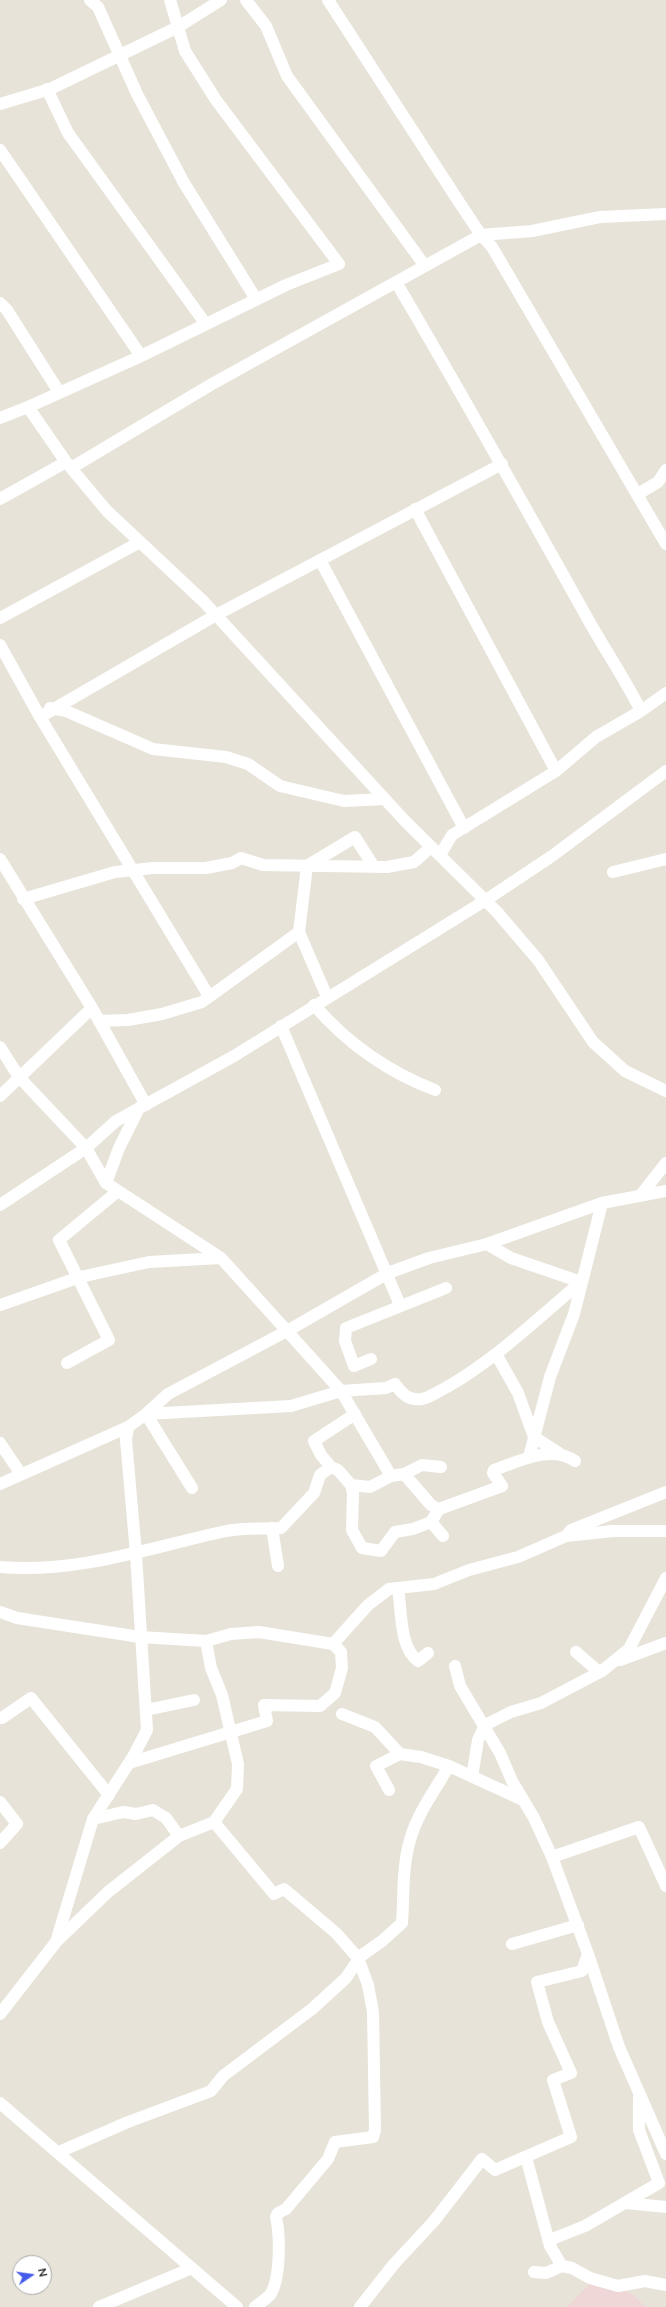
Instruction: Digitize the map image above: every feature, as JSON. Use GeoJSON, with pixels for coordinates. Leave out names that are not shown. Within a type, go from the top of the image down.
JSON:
{"type":"FeatureCollection","features":[{"type":"Feature","properties":{"kind":"street"},"geometry":{"type":"LineString","coordinates":[[90,0],[98,7],[121,54],[137,94],[184,183],[256,299]]}},
{"type":"Feature","properties":{"kind":"street"},"geometry":{"type":"LineString","coordinates":[[0,418],[142,356],[286,285],[340,264],[216,100],[186,52],[170,0]]}},
{"type":"Feature","properties":{"kind":"street"},"geometry":{"type":"LineString","coordinates":[[0,104],[47,90],[178,27],[221,0]]}},
{"type":"Feature","properties":{"kind":"street"},"geometry":{"type":"LineString","coordinates":[[246,0],[266,26],[287,76],[425,266]]}},
{"type":"Feature","properties":{"kind":"street"},"geometry":{"type":"LineString","coordinates":[[328,0],[481,235],[492,247],[666,544]]}},
{"type":"Feature","properties":{"kind":"street"},"geometry":{"type":"LineString","coordinates":[[47,90],[68,133],[205,324]]}},
{"type":"Feature","properties":{"kind":"street"},"geometry":{"type":"LineString","coordinates":[[0,150],[142,356]]}},
{"type":"Feature","properties":{"kind":"street"},"geometry":{"type":"LineString","coordinates":[[0,499],[69,465],[481,235],[532,231],[600,217],[666,214]]}},
{"type":"Feature","properties":{"kind":"street"},"geometry":{"type":"LineString","coordinates":[[396,282],[502,464],[586,616],[625,678],[641,711]]}},
{"type":"Feature","properties":{"kind":"street"},"geometry":{"type":"LineString","coordinates":[[0,303],[7,310],[59,392]]}},
{"type":"Feature","properties":{"kind":"street"},"geometry":{"type":"LineString","coordinates":[[28,407],[69,465],[107,511],[216,615],[385,799],[486,900],[538,960],[593,1042],[625,1071],[666,1090]]}},
{"type":"Feature","properties":{"kind":"street"},"geometry":{"type":"LineString","coordinates":[[40,717],[216,615],[502,464]]}},
{"type":"Feature","properties":{"kind":"street"},"geometry":{"type":"LineString","coordinates":[[638,494],[658,482],[666,470]]}},
{"type":"Feature","properties":{"kind":"street"},"geometry":{"type":"LineString","coordinates":[[415,509],[556,771]]}},
{"type":"Feature","properties":{"kind":"street"},"geometry":{"type":"LineString","coordinates":[[0,618],[140,542]]}},
{"type":"Feature","properties":{"kind":"street"},"geometry":{"type":"LineString","coordinates":[[320,560],[464,828]]}},
{"type":"Feature","properties":{"kind":"street"},"geometry":{"type":"LineString","coordinates":[[0,645],[40,717],[209,996]]}},
{"type":"Feature","properties":{"kind":"street"},"geometry":{"type":"LineString","coordinates":[[23,899],[115,872],[153,868],[206,868],[232,863],[241,858],[263,865],[374,868],[414,862],[436,851],[452,835],[556,771],[596,737],[641,711],[666,693]]}},
{"type":"Feature","properties":{"kind":"street"},"geometry":{"type":"LineString","coordinates":[[33,705],[54,709],[88,720],[153,749],[226,757],[248,764],[280,786],[344,801],[385,799]]}},
{"type":"Feature","properties":{"kind":"street"},"geometry":{"type":"LineString","coordinates":[[0,1205],[86,1148],[116,1121],[234,1056],[314,1005],[486,900],[552,856],[666,771]]}},
{"type":"Feature","properties":{"kind":"street"},"geometry":{"type":"LineString","coordinates":[[307,866],[355,837],[374,868]]}},
{"type":"Feature","properties":{"kind":"street"},"geometry":{"type":"LineString","coordinates":[[614,872],[666,859]]}},
{"type":"Feature","properties":{"kind":"street"},"geometry":{"type":"LineString","coordinates":[[0,860],[92,1008],[142,1106]]}},
{"type":"Feature","properties":{"kind":"street"},"geometry":{"type":"LineString","coordinates":[[307,866],[299,932],[327,997]]}},
{"type":"Feature","properties":{"kind":"street"},"geometry":{"type":"LineString","coordinates":[[99,1021],[128,1020],[162,1014],[202,1002],[299,932]]}},
{"type":"Feature","properties":{"kind":"street"},"geometry":{"type":"LineString","coordinates":[[314,1005],[333,1027],[361,1051],[419,1084],[434,1090]]}},
{"type":"Feature","properties":{"kind":"street"},"geometry":{"type":"LineString","coordinates":[[0,1096],[92,1008]]}},
{"type":"Feature","properties":{"kind":"street"},"geometry":{"type":"LineString","coordinates":[[281,1026],[385,1274],[400,1305]]}},
{"type":"Feature","properties":{"kind":"street"},"geometry":{"type":"LineString","coordinates":[[0,1047],[19,1077],[86,1148],[106,1183],[221,1258],[341,1391],[391,1476]]}},
{"type":"Feature","properties":{"kind":"street"},"geometry":{"type":"LineString","coordinates":[[106,1183],[119,1148],[142,1106]]}},
{"type":"Feature","properties":{"kind":"street"},"geometry":{"type":"LineString","coordinates":[[640,1196],[666,1163]]}},
{"type":"Feature","properties":{"kind":"street"},"geometry":{"type":"LineString","coordinates":[[67,1363],[109,1340],[59,1240],[118,1191]]}},
{"type":"Feature","properties":{"kind":"street"},"geometry":{"type":"LineString","coordinates":[[0,1484],[128,1427],[146,1414],[168,1394],[287,1331],[385,1274],[429,1258],[486,1244],[602,1203],[666,1191]]}},
{"type":"Feature","properties":{"kind":"street"},"geometry":{"type":"LineString","coordinates":[[529,1457],[550,1377],[574,1314],[602,1203]]}},
{"type":"Feature","properties":{"kind":"street"},"geometry":{"type":"LineString","coordinates":[[486,1244],[511,1258],[581,1282]]}},
{"type":"Feature","properties":{"kind":"street"},"geometry":{"type":"LineString","coordinates":[[0,1305],[78,1278],[149,1262],[221,1258]]}},
{"type":"Feature","properties":{"kind":"street"},"geometry":{"type":"LineString","coordinates":[[146,1414],[291,1406],[341,1391],[386,1388],[395,1384],[401,1393],[409,1398],[422,1399],[461,1379],[496,1354],[581,1282]]}},
{"type":"Feature","properties":{"kind":"street"},"geometry":{"type":"LineString","coordinates":[[371,1359],[354,1366],[345,1342],[346,1328],[400,1305],[446,1288]]}},
{"type":"Feature","properties":{"kind":"street"},"geometry":{"type":"LineString","coordinates":[[496,1354],[518,1393],[534,1437],[575,1461]]}},
{"type":"Feature","properties":{"kind":"street"},"geometry":{"type":"LineString","coordinates":[[146,1414],[192,1488]]}},
{"type":"Feature","properties":{"kind":"street"},"geometry":{"type":"LineString","coordinates":[[355,1414],[314,1441],[321,1455],[331,1467],[338,1470],[351,1485],[353,1493],[352,1530],[362,1548],[381,1552],[395,1532],[413,1529],[431,1522],[439,1509],[502,1486],[493,1473],[494,1470],[529,1457],[559,1453]]}},
{"type":"Feature","properties":{"kind":"street"},"geometry":{"type":"LineString","coordinates":[[56,1942],[93,1819],[109,1796],[147,1730],[140,1638],[136,1554],[126,1440],[128,1427]]}},
{"type":"Feature","properties":{"kind":"street"},"geometry":{"type":"LineString","coordinates":[[0,1443],[21,1474]]}},
{"type":"Feature","properties":{"kind":"street"},"geometry":{"type":"LineString","coordinates":[[351,1485],[370,1487],[391,1476],[404,1474],[422,1465],[441,1467]]}},
{"type":"Feature","properties":{"kind":"street"},"geometry":{"type":"LineString","coordinates":[[0,1567],[62,1566],[136,1554],[226,1531],[281,1528],[314,1493],[320,1475],[331,1467]]}},
{"type":"Feature","properties":{"kind":"street"},"geometry":{"type":"LineString","coordinates":[[404,1474],[431,1505],[439,1509]]}},
{"type":"Feature","properties":{"kind":"street"},"geometry":{"type":"LineString","coordinates":[[566,1536],[571,1530],[666,1492]]}},
{"type":"Feature","properties":{"kind":"street"},"geometry":{"type":"LineString","coordinates":[[431,1522],[443,1536]]}},
{"type":"Feature","properties":{"kind":"street"},"geometry":{"type":"LineString","coordinates":[[272,1528],[278,1566]]}},
{"type":"Feature","properties":{"kind":"street"},"geometry":{"type":"LineString","coordinates":[[333,1644],[374,1600],[389,1589],[434,1584],[469,1570],[518,1557],[566,1536],[620,1531],[666,1531]]}},
{"type":"Feature","properties":{"kind":"street"},"geometry":{"type":"LineString","coordinates":[[604,1669],[629,1649],[666,1578]]}},
{"type":"Feature","properties":{"kind":"street"},"geometry":{"type":"LineString","coordinates":[[398,1589],[405,1639],[412,1656],[418,1662],[428,1653]]}},
{"type":"Feature","properties":{"kind":"street"},"geometry":{"type":"LineString","coordinates":[[0,1612],[17,1618],[140,1638],[206,1641],[231,1634],[259,1632],[333,1644],[341,1652],[342,1668],[335,1693],[320,1706],[264,1705],[267,1721],[231,1734],[129,1763]]}},
{"type":"Feature","properties":{"kind":"street"},"geometry":{"type":"LineString","coordinates":[[0,2014],[56,1942],[108,1892],[179,1836],[214,1822],[237,1789],[238,1764],[222,1695],[211,1668],[206,1641]]}},
{"type":"Feature","properties":{"kind":"street"},"geometry":{"type":"LineString","coordinates":[[472,1777],[478,1740],[485,1725],[511,1712],[541,1703],[604,1669],[666,1643]]}},
{"type":"Feature","properties":{"kind":"street"},"geometry":{"type":"LineString","coordinates":[[576,1652],[604,1669]]}},
{"type":"Feature","properties":{"kind":"street"},"geometry":{"type":"LineString","coordinates":[[454,1666],[460,1686],[485,1725],[552,1857],[578,1925],[619,2047],[666,2154]]}},
{"type":"Feature","properties":{"kind":"street"},"geometry":{"type":"LineString","coordinates":[[2,1718],[31,1698],[109,1796]]}},
{"type":"Feature","properties":{"kind":"street"},"geometry":{"type":"LineString","coordinates":[[146,1710],[194,1700]]}},
{"type":"Feature","properties":{"kind":"street"},"geometry":{"type":"LineString","coordinates":[[342,1714],[375,1727],[400,1754]]}},
{"type":"Feature","properties":{"kind":"street"},"geometry":{"type":"LineString","coordinates":[[389,1790],[376,1766],[400,1754],[421,1757],[449,1766],[523,1800]]}},
{"type":"Feature","properties":{"kind":"street"},"geometry":{"type":"LineString","coordinates":[[59,2152],[128,2122],[211,2091],[223,2076],[312,2009],[346,1978],[358,1959],[386,1938],[402,1923],[403,1876],[410,1841],[420,1816],[449,1766]]}},
{"type":"Feature","properties":{"kind":"street"},"geometry":{"type":"LineString","coordinates":[[0,1802],[17,1824],[0,1842]]}},
{"type":"Feature","properties":{"kind":"street"},"geometry":{"type":"LineString","coordinates":[[93,1819],[123,1812],[136,1814],[153,1810],[166,1818],[179,1836]]}},
{"type":"Feature","properties":{"kind":"street"},"geometry":{"type":"LineString","coordinates":[[214,1822],[274,1894],[284,1889],[336,1933],[358,1959],[368,1985],[373,2012],[375,2130],[373,2137],[335,2142],[328,2158],[309,2182],[286,2209],[278,2213],[276,2217],[279,2245],[277,2272],[270,2294],[255,2307]]}},
{"type":"Feature","properties":{"kind":"street"},"geometry":{"type":"LineString","coordinates":[[552,1857],[640,1826],[665,1879]]}},
{"type":"Feature","properties":{"kind":"street"},"geometry":{"type":"LineString","coordinates":[[512,1944],[578,1925]]}},
{"type":"Feature","properties":{"kind":"street"},"geometry":{"type":"LineString","coordinates":[[360,2307],[394,2264],[434,2221],[482,2159],[495,2170],[571,2137],[553,2080],[571,2073],[548,2022],[537,1982],[582,1971],[588,1954]]}},
{"type":"Feature","properties":{"kind":"street"},"geometry":{"type":"LineString","coordinates":[[550,2246],[552,2239],[585,2226],[659,2183],[639,2130],[639,2095]]}},
{"type":"Feature","properties":{"kind":"street"},"geometry":{"type":"LineString","coordinates":[[0,2103],[59,2152],[236,2307]]}},
{"type":"Feature","properties":{"kind":"street"},"geometry":{"type":"LineString","coordinates":[[526,2157],[550,2246],[562,2266]]}},
{"type":"Feature","properties":{"kind":"street"},"geometry":{"type":"LineString","coordinates":[[626,2203],[666,2207]]}},
{"type":"Feature","properties":{"kind":"street"},"geometry":{"type":"LineString","coordinates":[[534,2272],[546,2273],[562,2266],[572,2268],[590,2278],[618,2286],[645,2281],[666,2285]]}},
{"type":"Feature","properties":{"kind":"street"},"geometry":{"type":"LineString","coordinates":[[99,2307],[192,2268]]}},
{"type":"Feature","properties":{"kind":"shaded area"},"geometry":{"type":"Polygon","coordinates":[[[590,2283],[631,2293],[646,2307],[567,2307],[590,2283]]]}}]}
